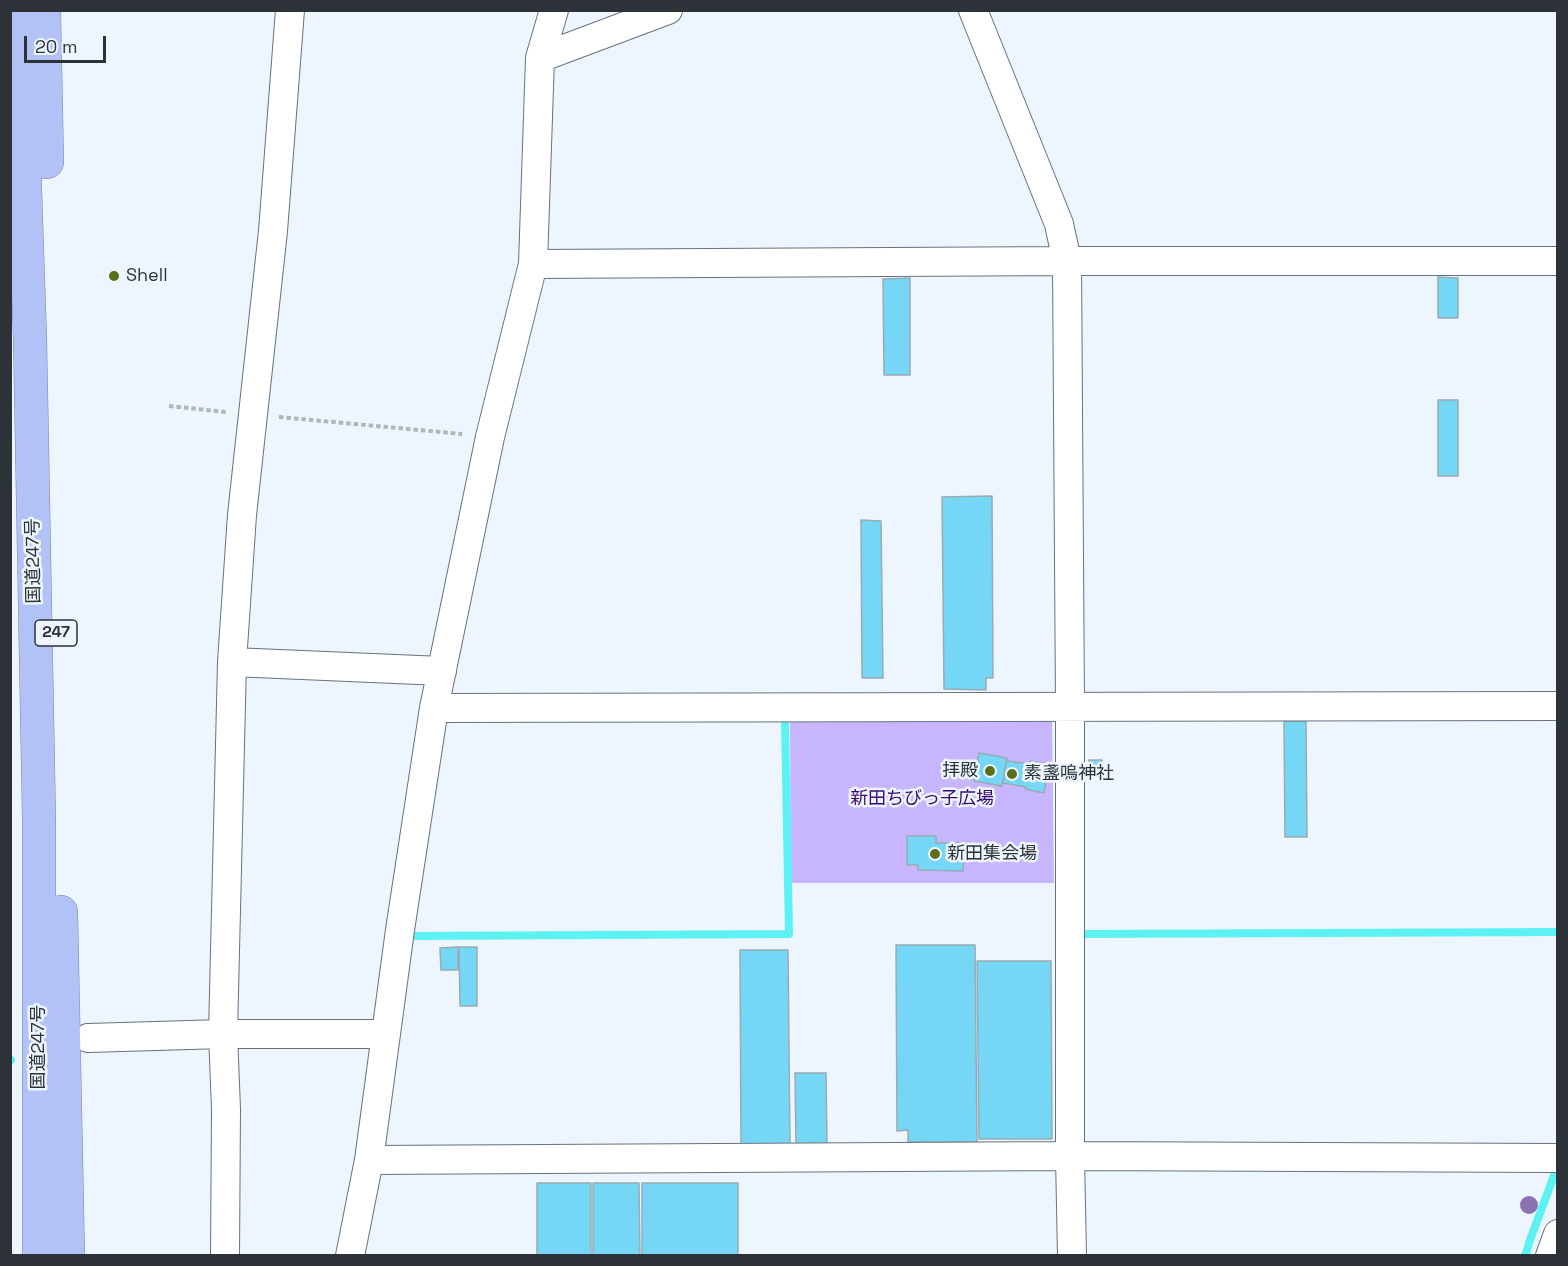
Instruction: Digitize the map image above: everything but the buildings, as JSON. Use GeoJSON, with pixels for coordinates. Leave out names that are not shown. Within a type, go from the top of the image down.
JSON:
{"type":"FeatureCollection","features":[{"type":"Feature","properties":{"kind":"highway","name":"国道247号"},"geometry":{"type":"LineString","coordinates":[[20,10],[30,339],[39,819],[39,1256]]}},
{"type":"Feature","properties":{"kind":"highway","name":"国道247号"},"geometry":{"type":"LineString","coordinates":[[44,10],[68,1256]]}},
{"type":"Feature","properties":{"kind":"street"},"geometry":{"type":"LineString","coordinates":[[225,1256],[224,1034],[232,662],[242,515],[273,231],[290,10]]}},
{"type":"Feature","properties":{"kind":"street"},"geometry":{"type":"LineString","coordinates":[[350,1256],[369,1160],[434,708],[490,437],[533,264],[540,58],[554,10]]}},
{"type":"Feature","properties":{"kind":"street"},"geometry":{"type":"LineString","coordinates":[[540,58],[668,10]]}},
{"type":"Feature","properties":{"kind":"street"},"geometry":{"type":"LineString","coordinates":[[973,10],[1059,224],[1067,261],[1072,1256]]}},
{"type":"Feature","properties":{"kind":"street"},"geometry":{"type":"LineString","coordinates":[[533,264],[1557,261]]}},
{"type":"Feature","properties":{"kind":"street"},"geometry":{"type":"LineString","coordinates":[[232,662],[442,671]]}},
{"type":"Feature","properties":{"kind":"street"},"geometry":{"type":"LineString","coordinates":[[434,708],[1557,706]]}},
{"type":"Feature","properties":{"kind":"street"},"geometry":{"type":"LineString","coordinates":[[88,1038],[224,1034],[386,1034]]}},
{"type":"Feature","properties":{"kind":"street"},"geometry":{"type":"LineString","coordinates":[[369,1160],[1070,1156],[1557,1158]]}},
{"type":"Feature","properties":{"kind":"street"},"geometry":{"type":"LineString","coordinates":[[1550,1256],[1557,1234]]}},
{"type":"Feature","properties":{"kind":"path"},"geometry":{"type":"LineString","coordinates":[[170,406],[490,437]]}},
{"type":"Feature","properties":{"kind":"green space","name":"新田ちびっ子広場"},"geometry":{"type":"Polygon","coordinates":[[[1052,714],[1054,883],[791,883],[790,715],[1052,714]]]}},
{"type":"Feature","properties":{"kind":"waterway"},"geometry":{"type":"LineString","coordinates":[[412,936],[789,934],[785,721]]}},
{"type":"Feature","properties":{"kind":"waterway"},"geometry":{"type":"LineString","coordinates":[[1081,934],[1558,932]]}},
{"type":"Feature","properties":{"kind":"waterway"},"geometry":{"type":"LineString","coordinates":[[1525,1256],[1558,1165]]}},
{"type":"Feature","properties":{"kind":"place","name":"Shell"},"geometry":{"type":"Point","coordinates":[114,276]}},
{"type":"Feature","properties":{"kind":"place","name":"拝殿"},"geometry":{"type":"Point","coordinates":[990,771]}},
{"type":"Feature","properties":{"kind":"place","name":"素盞嗚神社"},"geometry":{"type":"Point","coordinates":[1012,774]}},
{"type":"Feature","properties":{"kind":"place","name":"新田集会場"},"geometry":{"type":"Point","coordinates":[935,854]}}]}
